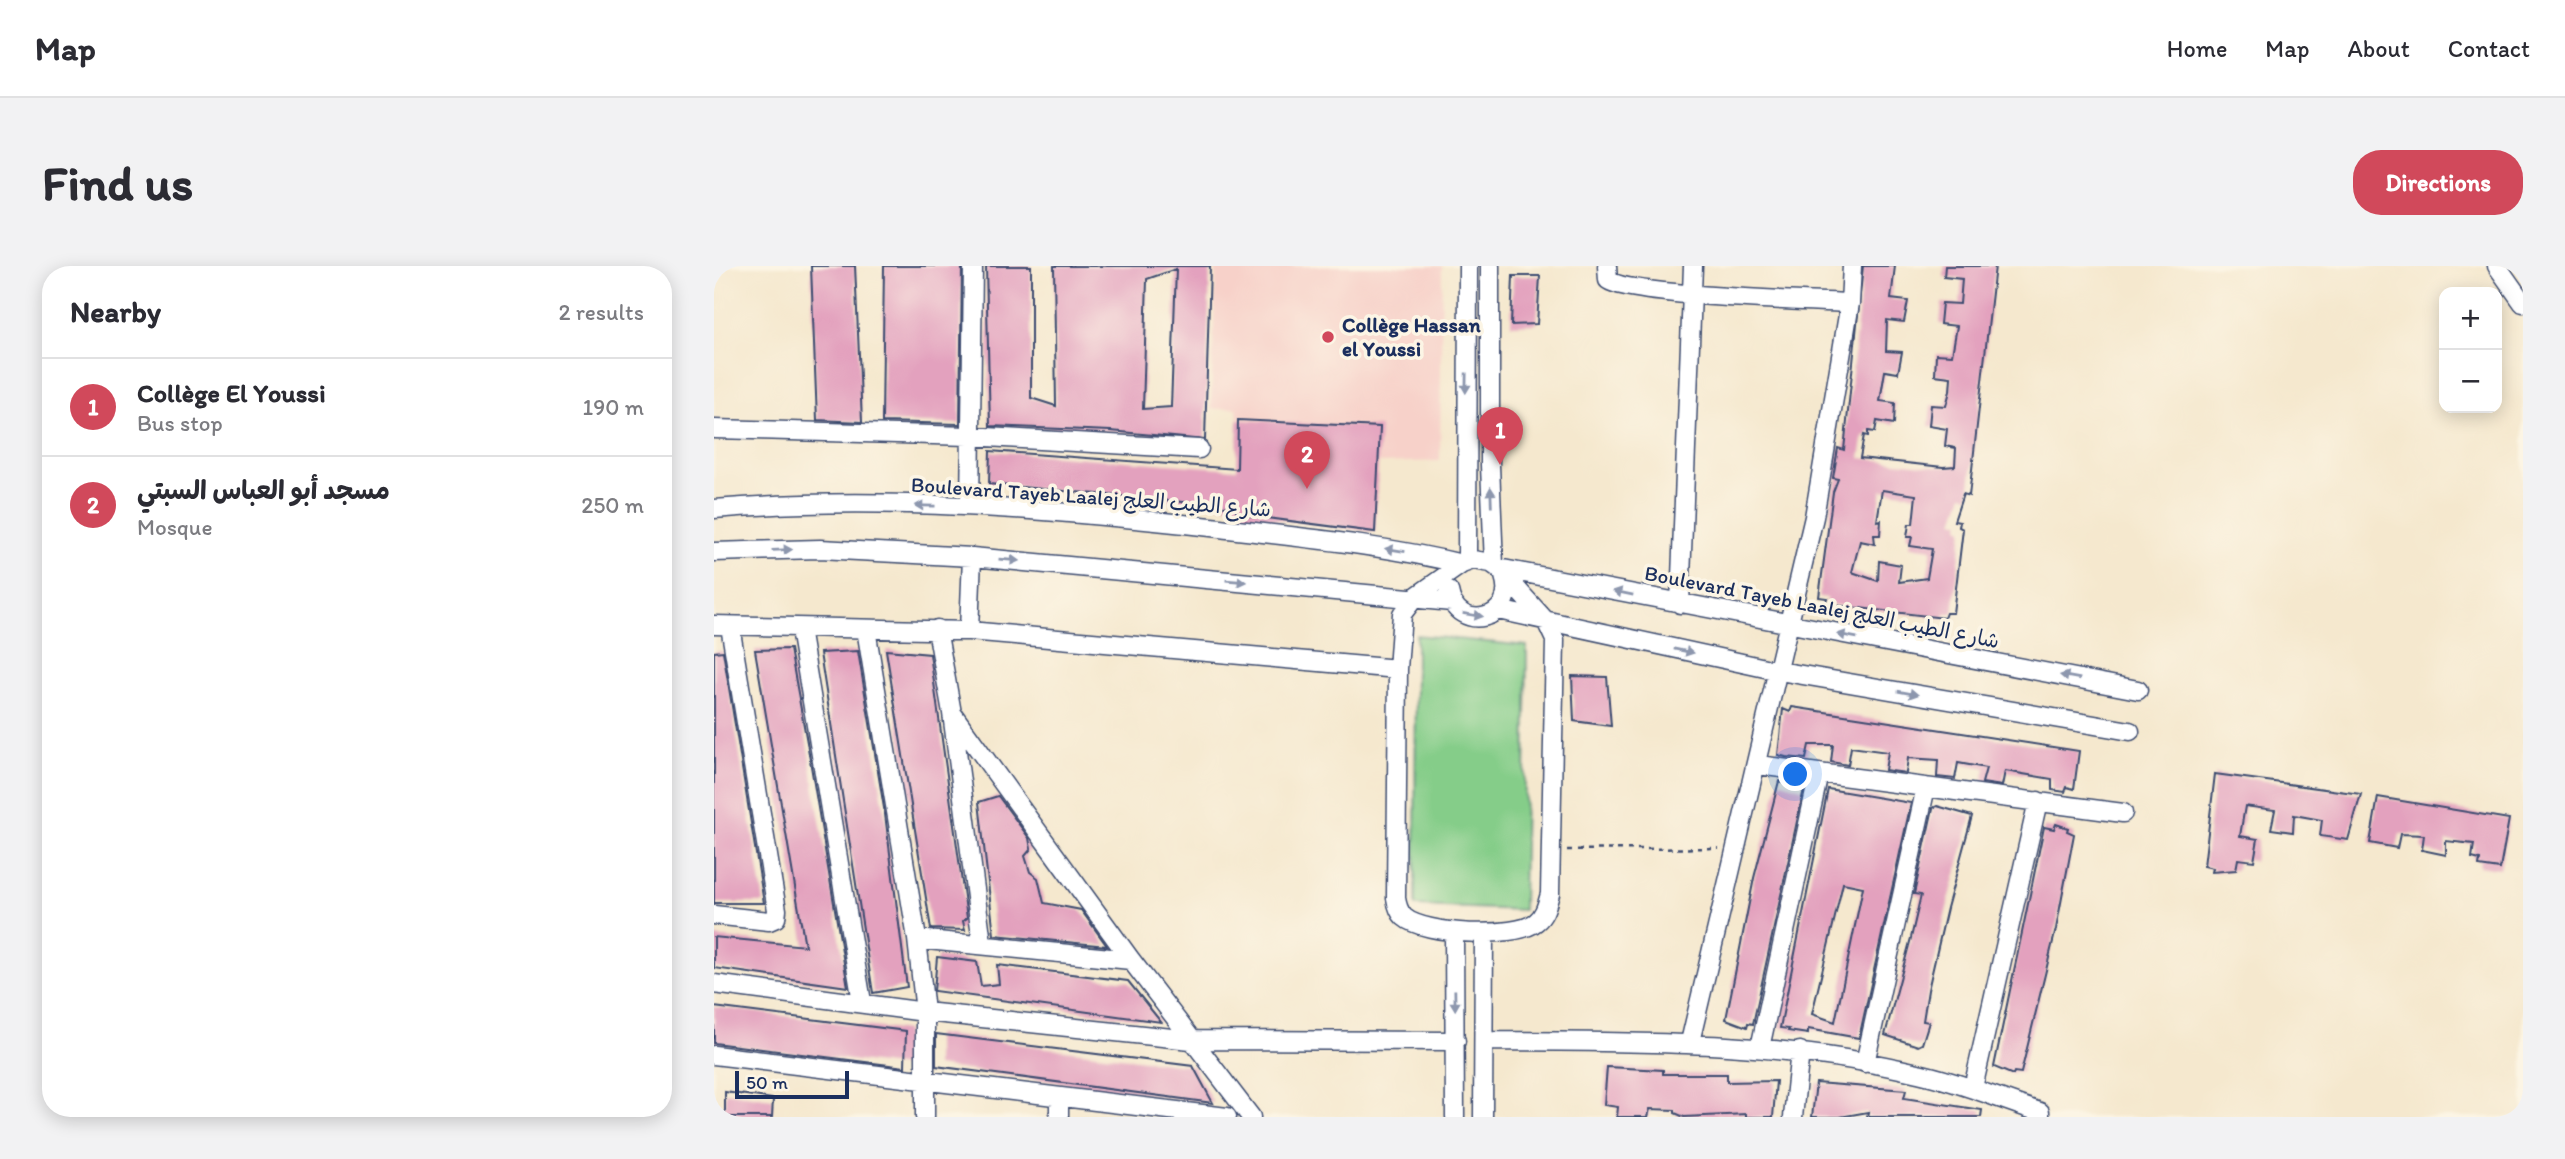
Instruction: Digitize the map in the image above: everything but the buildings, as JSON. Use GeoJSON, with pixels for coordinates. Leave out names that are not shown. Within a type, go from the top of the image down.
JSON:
{"type":"FeatureCollection","features":[{"type":"Feature","properties":{"kind":"street"},"geometry":{"type":"LineString","coordinates":[[971,506],[973,266]]}},
{"type":"Feature","properties":{"kind":"street"},"geometry":{"type":"LineString","coordinates":[[1451,602],[1449,584],[1462,564],[1468,266]]}},
{"type":"Feature","properties":{"kind":"street"},"geometry":{"type":"LineString","coordinates":[[714,552],[820,549],[972,557],[1415,597],[1451,602],[1464,615],[1473,618],[1491,615],[1498,610],[1506,594],[1499,570],[1490,465],[1490,266]]}},
{"type":"Feature","properties":{"kind":"street"},"geometry":{"type":"LineString","coordinates":[[1607,266],[1608,280],[1613,284],[1690,294],[1850,303]]}},
{"type":"Feature","properties":{"kind":"street"},"geometry":{"type":"LineString","coordinates":[[1680,604],[1693,266]]}},
{"type":"Feature","properties":{"kind":"street"},"geometry":{"type":"LineString","coordinates":[[1690,1042],[1739,848],[1814,517],[1850,303],[1852,266]]}},
{"type":"Feature","properties":{"kind":"street"},"geometry":{"type":"LineString","coordinates":[[2497,266],[2523,303]]}},
{"type":"Feature","properties":{"kind":"street"},"geometry":{"type":"LineString","coordinates":[[714,429],[970,436],[1199,449]]}},
{"type":"Feature","properties":{"kind":"street","name":"Boulevard Tayeb Laalej شارع الطيب العلج"},"geometry":{"type":"LineString","coordinates":[[714,509],[778,503],[971,506],[1149,521],[1329,541],[1462,564]]}},
{"type":"Feature","properties":{"kind":"street"},"geometry":{"type":"LineString","coordinates":[[969,631],[972,557]]}},
{"type":"Feature","properties":{"kind":"street"},"geometry":{"type":"LineString","coordinates":[[1482,560],[1499,570],[1546,621],[1555,640],[1550,894],[1545,911],[1537,922],[1528,927],[1484,933],[1454,932],[1414,923],[1398,908],[1398,670],[1402,614],[1415,597],[1462,564],[1482,560]]}},
{"type":"Feature","properties":{"kind":"street","name":"Boulevard Tayeb Laalej شارع الطيب العلج"},"geometry":{"type":"LineString","coordinates":[[1499,570],[2138,690]]}},
{"type":"Feature","properties":{"kind":"street"},"geometry":{"type":"LineString","coordinates":[[1498,610],[1779,671],[2130,731]]}},
{"type":"Feature","properties":{"kind":"street"},"geometry":{"type":"LineString","coordinates":[[714,915],[769,921],[775,918],[777,910],[722,625],[800,629],[969,631],[1398,670]]}},
{"type":"Feature","properties":{"kind":"street"},"geometry":{"type":"LineString","coordinates":[[800,629],[862,1002]]}},
{"type":"Feature","properties":{"kind":"street"},"geometry":{"type":"LineString","coordinates":[[866,629],[918,939],[925,1012],[925,1117]]}},
{"type":"Feature","properties":{"kind":"street"},"geometry":{"type":"LineString","coordinates":[[937,629],[953,713],[982,943]]}},
{"type":"Feature","properties":{"kind":"street"},"geometry":{"type":"LineString","coordinates":[[953,713],[1131,960],[1251,1117]]}},
{"type":"Feature","properties":{"kind":"street"},"geometry":{"type":"LineString","coordinates":[[1758,765],[2123,813]]}},
{"type":"Feature","properties":{"kind":"street"},"geometry":{"type":"LineString","coordinates":[[1760,1048],[1819,773]]}},
{"type":"Feature","properties":{"kind":"street"},"geometry":{"type":"LineString","coordinates":[[1865,1063],[1926,787]]}},
{"type":"Feature","properties":{"kind":"street"},"geometry":{"type":"LineString","coordinates":[[1973,1088],[2038,801]]}},
{"type":"Feature","properties":{"kind":"street"},"geometry":{"type":"LineString","coordinates":[[1454,932],[1455,1117]]}},
{"type":"Feature","properties":{"kind":"street"},"geometry":{"type":"LineString","coordinates":[[1483,1117],[1484,933]]}},
{"type":"Feature","properties":{"kind":"street"},"geometry":{"type":"LineString","coordinates":[[918,939],[982,943],[1131,960]]}},
{"type":"Feature","properties":{"kind":"street"},"geometry":{"type":"LineString","coordinates":[[714,984],[925,1012],[1191,1040],[1456,1041]]}},
{"type":"Feature","properties":{"kind":"street"},"geometry":{"type":"LineString","coordinates":[[1484,1041],[1690,1042],[1800,1051],[1918,1073],[1973,1088],[2040,1112],[2040,1117]]}},
{"type":"Feature","properties":{"kind":"street"},"geometry":{"type":"LineString","coordinates":[[1793,1117],[1800,1051]]}},
{"type":"Feature","properties":{"kind":"street"},"geometry":{"type":"LineString","coordinates":[[714,1055],[1227,1117]]}},
{"type":"Feature","properties":{"kind":"street"},"geometry":{"type":"LineString","coordinates":[[1059,1097],[1059,1117]]}},
{"type":"Feature","properties":{"kind":"path"},"geometry":{"type":"LineString","coordinates":[[1550,850],[1739,848]]}},
{"type":"Feature","properties":{"kind":"shaded area","name":"Collège Hassan el Youssi"},"geometry":{"type":"Polygon","coordinates":[[[1216,266],[1442,266],[1440,461],[1379,463],[1380,427],[1238,420],[1237,408],[1211,409],[1216,266]]]}},
{"type":"Feature","properties":{"kind":"green space"},"geometry":{"type":"Polygon","coordinates":[[[1416,635],[1527,646],[1523,910],[1415,906],[1416,635]]]}},
{"type":"Feature","properties":{"kind":"place","name":"Collège Hassan el Youssi"},"geometry":{"type":"Point","coordinates":[1328,337]}},
{"type":"Feature","properties":{"kind":"place","name":"Collège El Youssi"},"geometry":{"type":"Point","coordinates":[1500,465]}},
{"type":"Feature","properties":{"kind":"place","name":"مسجد أبو العباس السبتي"},"geometry":{"type":"Point","coordinates":[1307,489]}}]}
